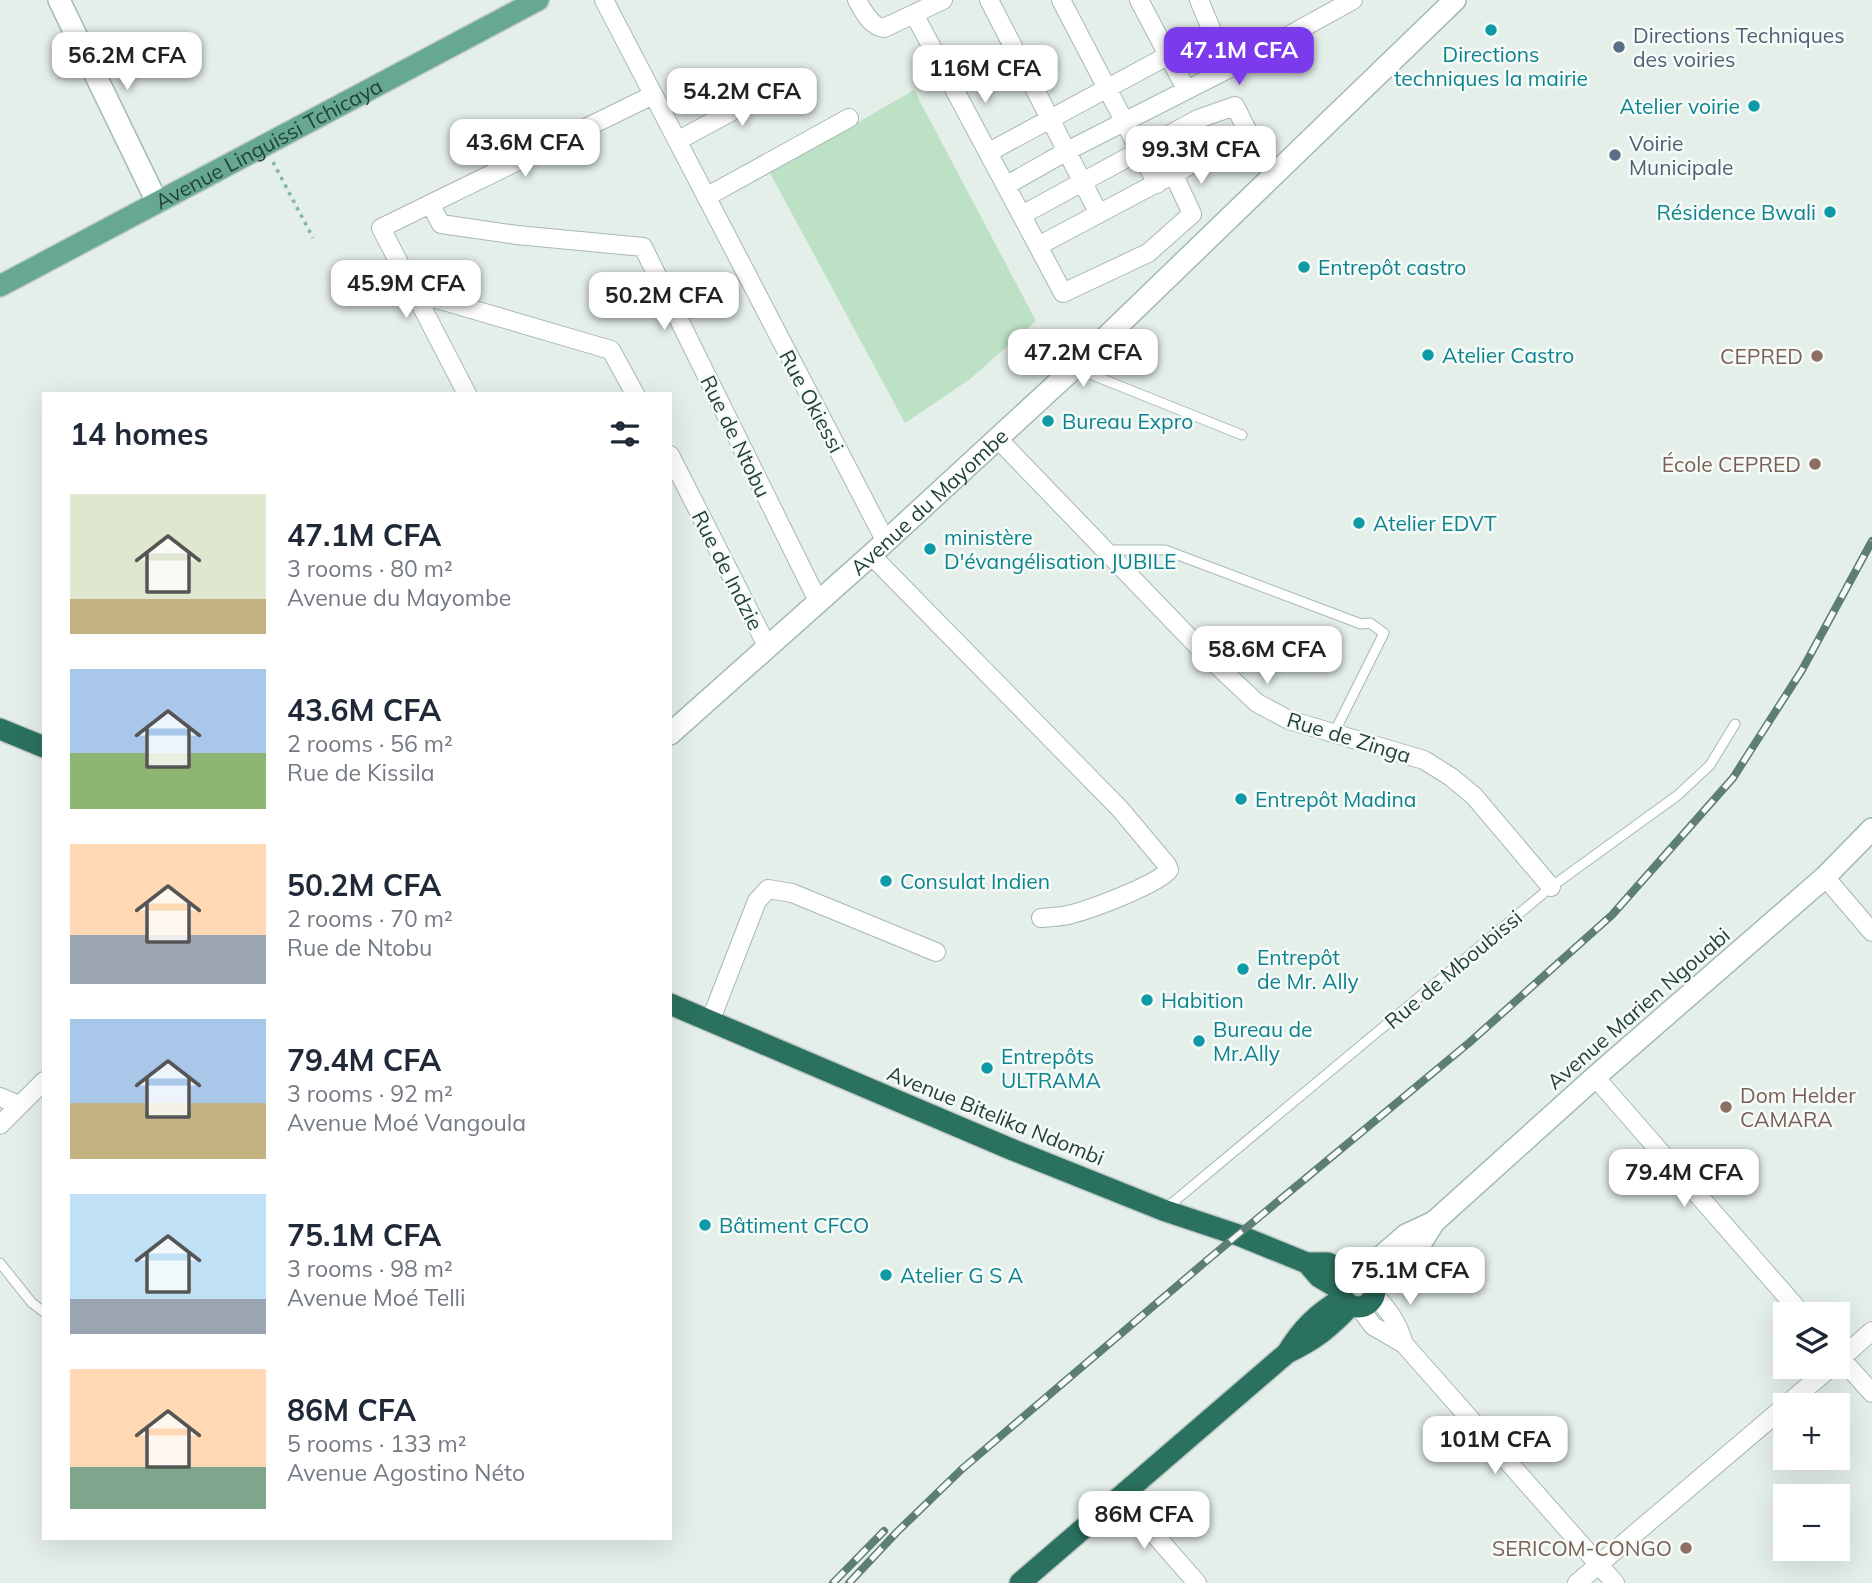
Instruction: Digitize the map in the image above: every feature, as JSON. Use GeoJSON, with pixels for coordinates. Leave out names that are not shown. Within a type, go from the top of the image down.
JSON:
{"type":"FeatureCollection","features":[{"type":"Feature","properties":{"kind":"highway"},"geometry":{"type":"LineString","coordinates":[[0,729],[42,746]]}},
{"type":"Feature","properties":{"kind":"highway","name":"Avenue Bitelika Ndombi"},"geometry":{"type":"LineString","coordinates":[[672,1005],[1163,1210],[1238,1235],[1307,1263],[1319,1278],[1357,1291]]}},
{"type":"Feature","properties":{"kind":"highway","name":"Avenue Marien Ngouabi"},"geometry":{"type":"LineString","coordinates":[[1020,1583],[1120,1494],[1287,1353],[1299,1332],[1313,1318],[1357,1291]]}},
{"type":"Feature","properties":{"kind":"main road","name":"Avenue Linguissi Tchicaya"},"geometry":{"type":"LineString","coordinates":[[0,286],[538,0]]}},
{"type":"Feature","properties":{"kind":"street"},"geometry":{"type":"LineString","coordinates":[[59,0],[157,202]]}},
{"type":"Feature","properties":{"kind":"street","name":"Rue Okiessi"},"geometry":{"type":"LineString","coordinates":[[604,0],[706,197],[878,548],[1120,809],[1169,870],[1161,877],[1111,900],[1068,915],[1041,918]]}},
{"type":"Feature","properties":{"kind":"street"},"geometry":{"type":"LineString","coordinates":[[857,0],[878,28],[892,25],[943,0]]}},
{"type":"Feature","properties":{"kind":"street"},"geometry":{"type":"LineString","coordinates":[[989,0],[1100,214]]}},
{"type":"Feature","properties":{"kind":"street"},"geometry":{"type":"LineString","coordinates":[[1061,0],[1157,184]]}},
{"type":"Feature","properties":{"kind":"street"},"geometry":{"type":"LineString","coordinates":[[1139,0],[1186,89]]}},
{"type":"Feature","properties":{"kind":"street"},"geometry":{"type":"LineString","coordinates":[[1199,0],[1228,69]]}},
{"type":"Feature","properties":{"kind":"street"},"geometry":{"type":"LineString","coordinates":[[1007,185],[1066,151],[1228,69],[1353,0]]}},
{"type":"Feature","properties":{"kind":"street","name":"Avenue du Mayombe"},"geometry":{"type":"LineString","coordinates":[[672,732],[1074,368],[1455,0]]}},
{"type":"Feature","properties":{"kind":"street"},"geometry":{"type":"LineString","coordinates":[[914,14],[1063,293],[1148,253],[1192,214],[1174,175]]}},
{"type":"Feature","properties":{"kind":"street"},"geometry":{"type":"LineString","coordinates":[[989,152],[1169,55]]}},
{"type":"Feature","properties":{"kind":"street"},"geometry":{"type":"LineString","coordinates":[[677,141],[788,81]]}},
{"type":"Feature","properties":{"kind":"street"},"geometry":{"type":"LineString","coordinates":[[466,392],[381,228],[653,95]]}},
{"type":"Feature","properties":{"kind":"street"},"geometry":{"type":"LineString","coordinates":[[1022,215],[1198,119],[1235,106],[1249,134],[1038,246]]}},
{"type":"Feature","properties":{"kind":"street"},"geometry":{"type":"LineString","coordinates":[[706,197],[849,118]]}},
{"type":"Feature","properties":{"kind":"street","name":"Rue de Ntobu"},"geometry":{"type":"LineString","coordinates":[[430,204],[441,224],[517,235],[643,247],[818,601]]}},
{"type":"Feature","properties":{"kind":"street"},"geometry":{"type":"LineString","coordinates":[[413,292],[611,350],[634,392]]}},
{"type":"Feature","properties":{"kind":"street","name":"Rue de Zinga"},"geometry":{"type":"LineString","coordinates":[[998,439],[1208,657],[1256,703],[1289,720],[1333,735],[1424,760],[1451,776],[1474,796],[1551,887]]}},
{"type":"Feature","properties":{"kind":"street","name":"Rue de Indzie"},"geometry":{"type":"LineString","coordinates":[[672,459],[767,646]]}},
{"type":"Feature","properties":{"kind":"street","name":"Avenue Marien Ngouabi"},"geometry":{"type":"LineString","coordinates":[[1357,1291],[1421,1243],[1434,1222],[1595,1077],[1825,877],[1872,829]]}},
{"type":"Feature","properties":{"kind":"street"},"geometry":{"type":"LineString","coordinates":[[1825,877],[1872,932]]}},
{"type":"Feature","properties":{"kind":"street"},"geometry":{"type":"LineString","coordinates":[[711,1019],[757,901],[768,889],[792,893],[936,952]]}},
{"type":"Feature","properties":{"kind":"street"},"geometry":{"type":"LineString","coordinates":[[1595,1077],[1792,1302]]}},
{"type":"Feature","properties":{"kind":"street"},"geometry":{"type":"LineString","coordinates":[[0,1125],[42,1083]]}},
{"type":"Feature","properties":{"kind":"street"},"geometry":{"type":"LineString","coordinates":[[0,1097],[19,1105]]}},
{"type":"Feature","properties":{"kind":"street"},"geometry":{"type":"LineString","coordinates":[[1357,1291],[1373,1326],[1404,1344],[1615,1583]]}},
{"type":"Feature","properties":{"kind":"street"},"geometry":{"type":"LineString","coordinates":[[1850,1349],[1872,1331]]}},
{"type":"Feature","properties":{"kind":"street"},"geometry":{"type":"LineString","coordinates":[[1850,1372],[1872,1393]]}},
{"type":"Feature","properties":{"kind":"street"},"geometry":{"type":"LineString","coordinates":[[1800,1393],[1816,1379]]}},
{"type":"Feature","properties":{"kind":"street"},"geometry":{"type":"LineString","coordinates":[[1577,1583],[1773,1416]]}},
{"type":"Feature","properties":{"kind":"street"},"geometry":{"type":"LineString","coordinates":[[1120,1494],[1197,1583]]}},
{"type":"Feature","properties":{"kind":"lane"},"geometry":{"type":"LineString","coordinates":[[1074,368],[1242,435]]}},
{"type":"Feature","properties":{"kind":"lane"},"geometry":{"type":"LineString","coordinates":[[1107,550],[1165,550],[1361,624],[1370,623],[1384,633],[1333,735]]}},
{"type":"Feature","properties":{"kind":"lane","name":"Rue de Mboubissi"},"geometry":{"type":"LineString","coordinates":[[1163,1210],[1551,887],[1678,795],[1710,765],[1735,724]]}},
{"type":"Feature","properties":{"kind":"lane"},"geometry":{"type":"LineString","coordinates":[[0,1263],[32,1303],[42,1310]]}},
{"type":"Feature","properties":{"kind":"path"},"geometry":{"type":"LineString","coordinates":[[264,145],[313,238]]}},
{"type":"Feature","properties":{"kind":"green space"},"geometry":{"type":"Polygon","coordinates":[[[914,90],[1036,321],[970,379],[905,423],[770,173],[914,90]]]}},
{"type":"Feature","properties":{"kind":"railway"},"geometry":{"type":"LineString","coordinates":[[849,1583],[962,1469],[1470,1042],[1612,915],[1733,778],[1802,670],[1872,541]]}},
{"type":"Feature","properties":{"kind":"railway"},"geometry":{"type":"LineString","coordinates":[[833,1583],[884,1531]]}},
{"type":"Feature","properties":{"kind":"place","name":"Directions techniques la mairie"},"geometry":{"type":"Point","coordinates":[1491,30]}},
{"type":"Feature","properties":{"kind":"place","name":"Directions Techniques des voiries"},"geometry":{"type":"Point","coordinates":[1619,47]}},
{"type":"Feature","properties":{"kind":"place","name":"Atelier voirie"},"geometry":{"type":"Point","coordinates":[1754,106]}},
{"type":"Feature","properties":{"kind":"place","name":"Voirie Municipale"},"geometry":{"type":"Point","coordinates":[1615,155]}},
{"type":"Feature","properties":{"kind":"place","name":"Résidence Bwali"},"geometry":{"type":"Point","coordinates":[1830,212]}},
{"type":"Feature","properties":{"kind":"place","name":"Entrepôt castro"},"geometry":{"type":"Point","coordinates":[1304,267]}},
{"type":"Feature","properties":{"kind":"place","name":"Atelier Castro"},"geometry":{"type":"Point","coordinates":[1428,355]}},
{"type":"Feature","properties":{"kind":"place","name":"CEPRED"},"geometry":{"type":"Point","coordinates":[1817,356]}},
{"type":"Feature","properties":{"kind":"place","name":"Bureau Expro"},"geometry":{"type":"Point","coordinates":[1048,421]}},
{"type":"Feature","properties":{"kind":"place","name":"École CEPRED"},"geometry":{"type":"Point","coordinates":[1815,464]}},
{"type":"Feature","properties":{"kind":"place","name":"Atelier EDVT"},"geometry":{"type":"Point","coordinates":[1359,523]}},
{"type":"Feature","properties":{"kind":"place","name":"ministère D'évangélisation JUBILE"},"geometry":{"type":"Point","coordinates":[930,549]}},
{"type":"Feature","properties":{"kind":"place","name":"Entrepôt Madina"},"geometry":{"type":"Point","coordinates":[1241,799]}},
{"type":"Feature","properties":{"kind":"place","name":"Consulat Indien"},"geometry":{"type":"Point","coordinates":[886,881]}},
{"type":"Feature","properties":{"kind":"place","name":"Entrepôt de Mr. Ally"},"geometry":{"type":"Point","coordinates":[1243,969]}},
{"type":"Feature","properties":{"kind":"place","name":"Habition"},"geometry":{"type":"Point","coordinates":[1147,1000]}},
{"type":"Feature","properties":{"kind":"place","name":"Bureau de Mr.Ally"},"geometry":{"type":"Point","coordinates":[1199,1041]}},
{"type":"Feature","properties":{"kind":"place","name":"Entrepôts ULTRAMA"},"geometry":{"type":"Point","coordinates":[987,1068]}},
{"type":"Feature","properties":{"kind":"place","name":"Dom Helder CAMARA"},"geometry":{"type":"Point","coordinates":[1726,1107]}},
{"type":"Feature","properties":{"kind":"place","name":"Bâtiment CFCO"},"geometry":{"type":"Point","coordinates":[705,1225]}},
{"type":"Feature","properties":{"kind":"place","name":"Atelier G S A"},"geometry":{"type":"Point","coordinates":[886,1275]}},
{"type":"Feature","properties":{"kind":"place","name":"SERICOM-CONGO"},"geometry":{"type":"Point","coordinates":[1686,1548]}}]}
